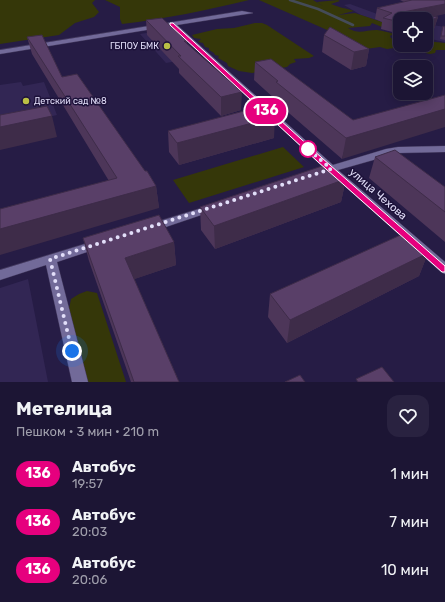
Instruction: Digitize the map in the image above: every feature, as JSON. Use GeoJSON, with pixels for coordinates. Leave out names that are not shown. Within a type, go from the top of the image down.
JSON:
{"type":"FeatureCollection","features":[{"type":"Feature","properties":{"kind":"street"},"geometry":{"type":"LineString","coordinates":[[0,52],[242,13],[250,13]]}},
{"type":"Feature","properties":{"kind":"street","name":"улица Чехова"},"geometry":{"type":"LineString","coordinates":[[172,24],[331,169],[445,269]]}},
{"type":"Feature","properties":{"kind":"street"},"geometry":{"type":"LineString","coordinates":[[309,176],[386,152],[398,150],[445,149]]}},
{"type":"Feature","properties":{"kind":"street"},"geometry":{"type":"LineString","coordinates":[[141,231],[221,205]]}},
{"type":"Feature","properties":{"kind":"street"},"geometry":{"type":"LineString","coordinates":[[0,275],[106,242]]}},
{"type":"Feature","properties":{"kind":"street"},"geometry":{"type":"LineString","coordinates":[[50,259],[80,382]]}},
{"type":"Feature","properties":{"kind":"shaded area"},"geometry":{"type":"Polygon","coordinates":[[[0,0],[95,0],[92,3],[99,12],[94,17],[75,23],[59,35],[0,44],[0,0]]]}},
{"type":"Feature","properties":{"kind":"shaded area"},"geometry":{"type":"Polygon","coordinates":[[[105,0],[249,0],[186,14],[122,24],[120,19],[120,7],[105,0]]]}},
{"type":"Feature","properties":{"kind":"shaded area"},"geometry":{"type":"Polygon","coordinates":[[[259,0],[313,0],[323,6],[317,2],[338,0],[340,1],[331,4],[354,11],[338,15],[355,13],[382,22],[382,27],[372,23],[370,26],[348,28],[359,32],[377,30],[393,34],[390,36],[393,39],[393,48],[387,49],[380,47],[366,49],[334,33],[259,0]]]}},
{"type":"Feature","properties":{"kind":"shaded area"},"geometry":{"type":"Polygon","coordinates":[[[350,4],[380,15],[385,23],[361,15],[344,5],[350,4]]]}},
{"type":"Feature","properties":{"kind":"shaded area"},"geometry":{"type":"Polygon","coordinates":[[[255,23],[267,25],[314,56],[309,58],[294,59],[296,62],[287,67],[252,73],[239,71],[228,66],[227,63],[218,58],[219,56],[215,55],[209,50],[209,48],[205,47],[203,43],[198,42],[201,39],[194,38],[192,35],[217,29],[234,28],[255,23]]]}},
{"type":"Feature","properties":{"kind":"shaded area"},"geometry":{"type":"Polygon","coordinates":[[[433,25],[445,27],[445,42],[433,39],[433,25]]]}},
{"type":"Feature","properties":{"kind":"shaded area","name":"ГБПОУ БМК"},"geometry":{"type":"Polygon","coordinates":[[[166,30],[195,58],[166,63],[140,34],[166,30]]]}},
{"type":"Feature","properties":{"kind":"shaded area"},"geometry":{"type":"Polygon","coordinates":[[[433,42],[445,43],[445,50],[436,50],[435,53],[430,54],[421,52],[433,52],[433,42]]]}},
{"type":"Feature","properties":{"kind":"shaded area","name":"Детский сад №8"},"geometry":{"type":"Polygon","coordinates":[[[21,82],[23,86],[44,82],[57,115],[0,128],[0,85],[21,82]]]}},
{"type":"Feature","properties":{"kind":"shaded area"},"geometry":{"type":"Polygon","coordinates":[[[283,147],[304,167],[189,203],[173,180],[283,147]]]}},
{"type":"Feature","properties":{"kind":"shaded area"},"geometry":{"type":"Polygon","coordinates":[[[28,279],[48,382],[0,382],[0,288],[28,279]]]}},
{"type":"Feature","properties":{"kind":"shaded area"},"geometry":{"type":"Polygon","coordinates":[[[87,291],[97,293],[126,382],[86,382],[69,309],[71,299],[87,291]]]}},
{"type":"Feature","properties":{"kind":"building"},"geometry":{"type":"Polygon","coordinates":[[[412,0],[445,0],[445,4],[403,12],[393,12],[393,20],[383,18],[392,13],[377,8],[412,0]]]}},
{"type":"Feature","properties":{"kind":"building"},"geometry":{"type":"Polygon","coordinates":[[[162,18],[187,41],[184,41],[242,92],[221,97],[178,56],[181,56],[146,20],[162,18]]]}},
{"type":"Feature","properties":{"kind":"building"},"geometry":{"type":"Polygon","coordinates":[[[443,26],[445,27],[445,36],[441,36],[443,26]]]}},
{"type":"Feature","properties":{"kind":"building"},"geometry":{"type":"Polygon","coordinates":[[[330,27],[369,49],[354,52],[324,35],[330,27]]]}},
{"type":"Feature","properties":{"kind":"building"},"geometry":{"type":"Polygon","coordinates":[[[42,35],[62,77],[77,74],[145,171],[147,171],[156,186],[0,229],[0,209],[117,178],[27,37],[42,35]]]}},
{"type":"Feature","properties":{"kind":"building"},"geometry":{"type":"Polygon","coordinates":[[[271,59],[353,120],[427,100],[433,100],[433,98],[445,95],[445,109],[346,138],[276,82],[278,81],[255,62],[271,59]]]}},
{"type":"Feature","properties":{"kind":"building"},"geometry":{"type":"Polygon","coordinates":[[[47,106],[52,116],[0,127],[0,115],[47,106]]]}},
{"type":"Feature","properties":{"kind":"building"},"geometry":{"type":"Polygon","coordinates":[[[263,106],[275,117],[177,143],[168,131],[263,106]]]}},
{"type":"Feature","properties":{"kind":"building"},"geometry":{"type":"Polygon","coordinates":[[[395,150],[445,187],[445,212],[375,157],[395,150]]]}},
{"type":"Feature","properties":{"kind":"building"},"geometry":{"type":"Polygon","coordinates":[[[328,164],[346,179],[214,226],[200,207],[328,164]]]}},
{"type":"Feature","properties":{"kind":"building"},"geometry":{"type":"Polygon","coordinates":[[[159,215],[174,242],[125,258],[179,382],[134,382],[83,238],[159,215]]]}},
{"type":"Feature","properties":{"kind":"building"},"geometry":{"type":"Polygon","coordinates":[[[405,233],[428,253],[290,320],[270,294],[405,233]]]}},
{"type":"Feature","properties":{"kind":"building"},"geometry":{"type":"Polygon","coordinates":[[[382,367],[394,382],[358,382],[356,379],[382,367]]]}},
{"type":"Feature","properties":{"kind":"building"},"geometry":{"type":"Polygon","coordinates":[[[300,375],[305,382],[285,382],[300,375]]]}},
{"type":"Feature","properties":{"kind":"waterway"},"geometry":{"type":"LineString","coordinates":[[290,0],[318,9],[353,25]]}},
{"type":"Feature","properties":{"kind":"bus line","name":"136"},"geometry":{"type":"LineString","coordinates":[[172,24],[267,112],[445,269]]}},
{"type":"Feature","properties":{"kind":"place","name":"ГБПОУ БМК"},"geometry":{"type":"Point","coordinates":[167,46]}},
{"type":"Feature","properties":{"kind":"place","name":"Детский сад №8"},"geometry":{"type":"Point","coordinates":[26,101]}},
{"type":"Feature","properties":{"kind":"route"},"geometry":{"type":"LineString","coordinates":[[72,351],[50,259],[331,169],[308,149]]}}]}
